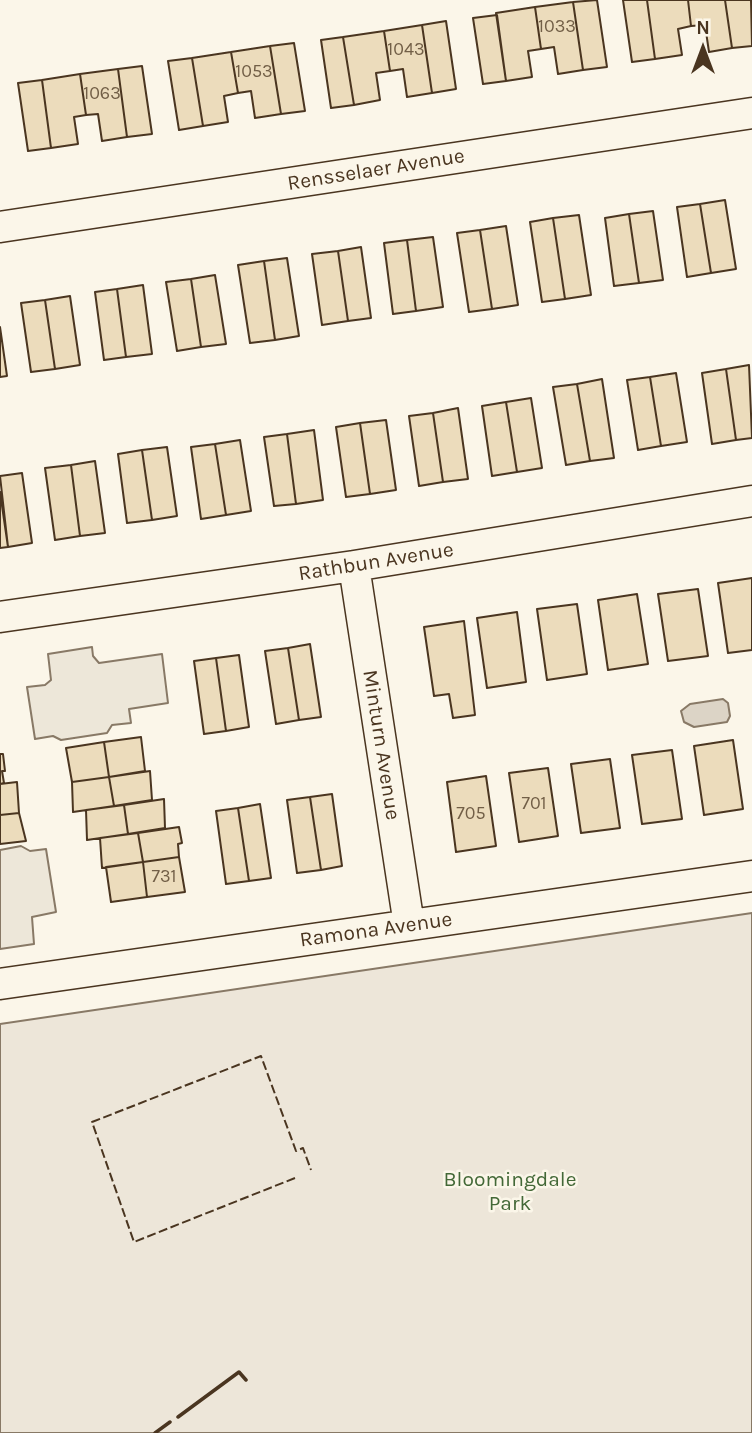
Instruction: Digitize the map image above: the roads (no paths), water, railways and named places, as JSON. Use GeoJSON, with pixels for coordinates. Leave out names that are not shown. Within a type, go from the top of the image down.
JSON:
{"type":"FeatureCollection","features":[{"type":"Feature","properties":{"kind":"street","name":"Rensselaer Avenue"},"geometry":{"type":"LineString","coordinates":[[0,227],[752,113]]}},
{"type":"Feature","properties":{"kind":"street","name":"Rathbun Avenue"},"geometry":{"type":"LineString","coordinates":[[0,617],[354,566],[752,501]]}},
{"type":"Feature","properties":{"kind":"street","name":"Minturn Avenue"},"geometry":{"type":"LineString","coordinates":[[354,566],[409,925]]}},
{"type":"Feature","properties":{"kind":"street","name":"Ramona Avenue"},"geometry":{"type":"LineString","coordinates":[[0,984],[752,876]]}},
{"type":"Feature","properties":{"kind":"park label","name":"Bloomingdale Park"},"geometry":{"type":"Point","coordinates":[510,1192]}}]}
